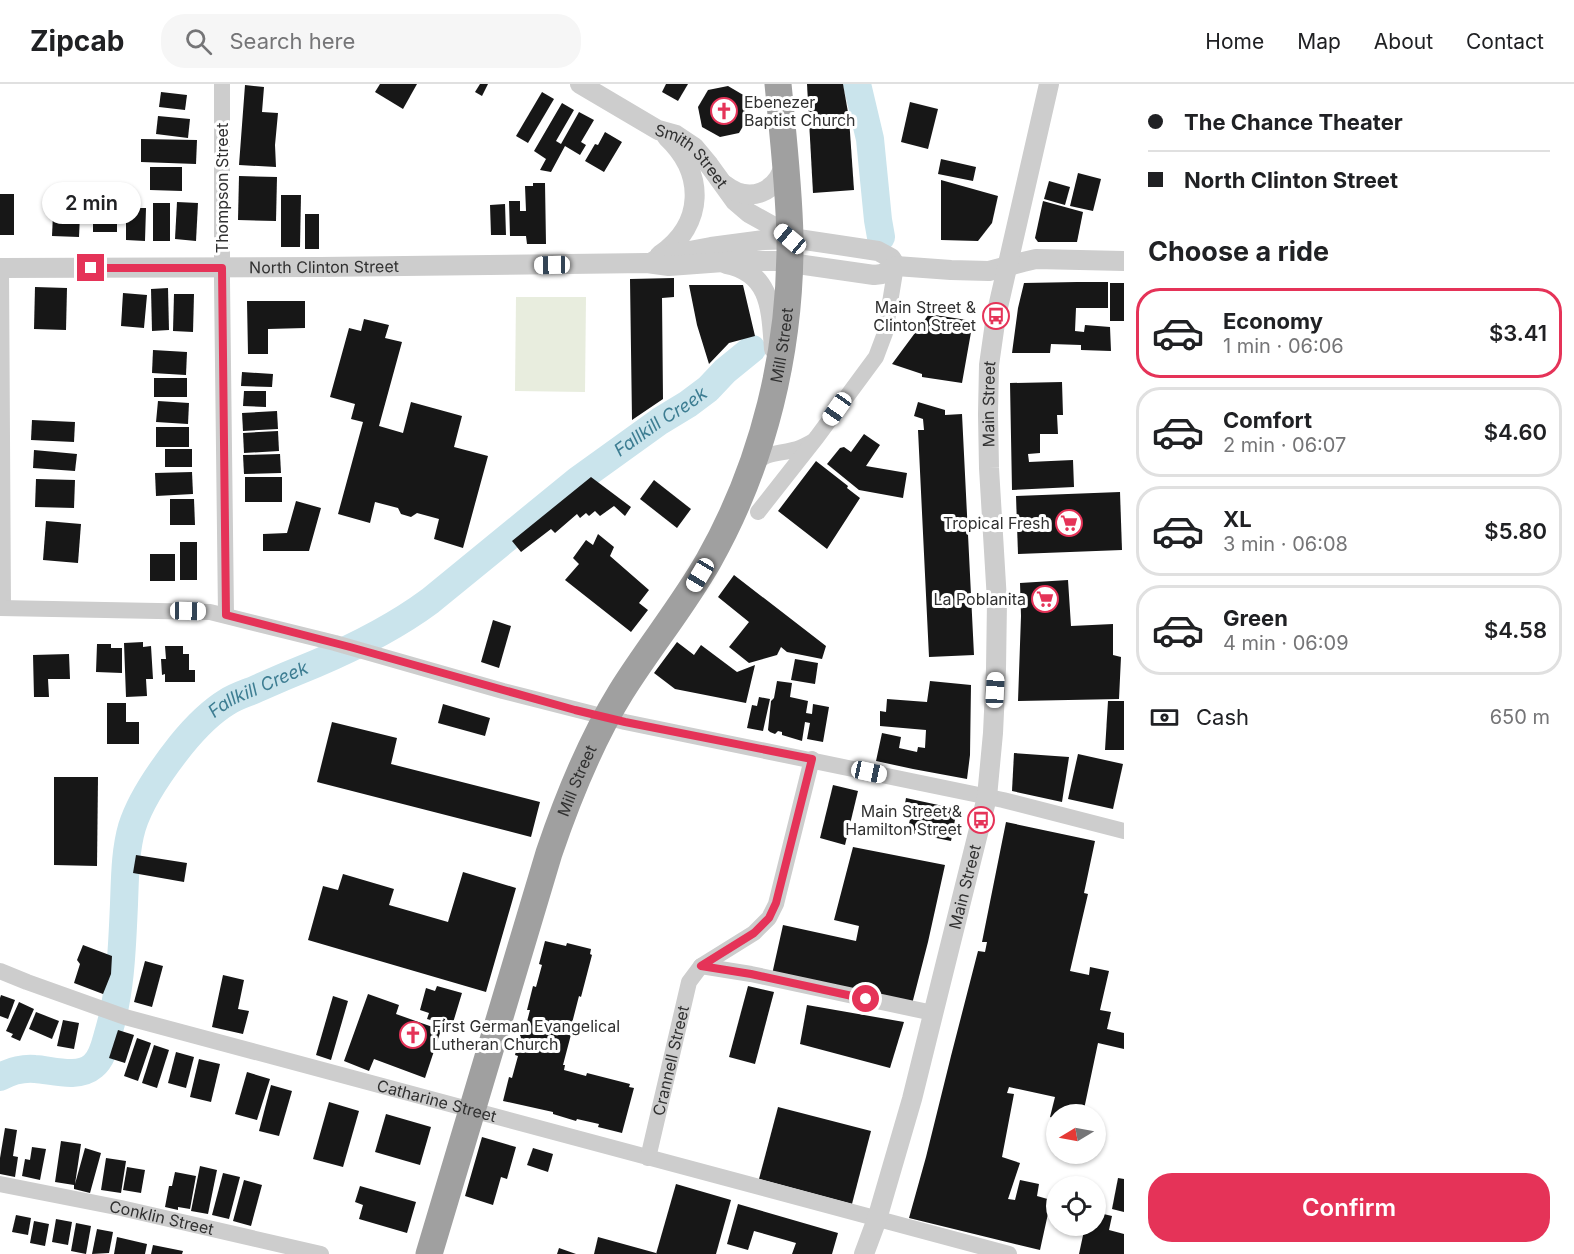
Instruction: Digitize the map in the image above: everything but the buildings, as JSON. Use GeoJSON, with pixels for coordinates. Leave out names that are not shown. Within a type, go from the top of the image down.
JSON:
{"type":"FeatureCollection","features":[{"type":"Feature","properties":{"kind":"highway","name":"Mill Street"},"geometry":{"type":"LineString","coordinates":[[429,1254],[555,835],[579,773],[631,676],[708,561],[734,510],[764,430],[777,374],[786,319],[790,251],[778,84]]}},
{"type":"Feature","properties":{"kind":"street","name":"Thompson Street"},"geometry":{"type":"LineString","coordinates":[[222,84],[226,615]]}},
{"type":"Feature","properties":{"kind":"street","name":"Smith Street"},"geometry":{"type":"LineString","coordinates":[[580,84],[658,130],[676,135],[694,147],[731,196],[742,207],[776,228],[790,251]]}},
{"type":"Feature","properties":{"kind":"street","name":"Main Street"},"geometry":{"type":"LineString","coordinates":[[864,1254],[877,1219],[912,1099],[987,796],[994,722],[997,601],[989,468],[989,365],[1006,267],[1049,84]]}},
{"type":"Feature","properties":{"kind":"street"},"geometry":{"type":"LineString","coordinates":[[647,263],[681,236],[691,217],[695,194],[694,182],[687,162],[674,144],[658,130]]}},
{"type":"Feature","properties":{"kind":"street"},"geometry":{"type":"LineString","coordinates":[[718,178],[737,192],[760,193],[777,181],[785,162]]}},
{"type":"Feature","properties":{"kind":"street","name":"North Clinton Street"},"geometry":{"type":"LineString","coordinates":[[647,263],[668,255],[764,240],[790,251],[874,275],[882,274],[896,266],[989,271],[1036,260],[1124,261]]}},
{"type":"Feature","properties":{"kind":"street","name":"North Clinton Street"},"geometry":{"type":"LineString","coordinates":[[0,268],[647,263],[669,266],[759,260],[790,251]]}},
{"type":"Feature","properties":{"kind":"street"},"geometry":{"type":"LineString","coordinates":[[714,262],[731,265],[748,273],[762,285],[771,313],[777,374]]}},
{"type":"Feature","properties":{"kind":"street"},"geometry":{"type":"LineString","coordinates":[[758,512],[870,366],[881,345],[896,266]]}},
{"type":"Feature","properties":{"kind":"street"},"geometry":{"type":"LineString","coordinates":[[0,268],[2,608],[210,612],[226,615],[607,717],[987,796],[1124,831]]}},
{"type":"Feature","properties":{"kind":"street"},"geometry":{"type":"LineString","coordinates":[[750,471],[760,459],[767,455],[798,449],[817,437]]}},
{"type":"Feature","properties":{"kind":"street","name":"Crannell Street"},"geometry":{"type":"LineString","coordinates":[[648,1158],[689,982],[701,966],[754,933],[769,918],[776,903],[812,759]]}},
{"type":"Feature","properties":{"kind":"street"},"geometry":{"type":"LineString","coordinates":[[701,966],[751,974],[933,1013]]}},
{"type":"Feature","properties":{"kind":"street","name":"Catharine Street"},"geometry":{"type":"LineString","coordinates":[[0,971],[125,1017],[1009,1254]]}},
{"type":"Feature","properties":{"kind":"street","name":"Conklin Street"},"geometry":{"type":"LineString","coordinates":[[0,1184],[143,1213],[321,1254]]}},
{"type":"Feature","properties":{"kind":"shaded area"},"geometry":{"type":"Polygon","coordinates":[[[516,297],[586,297],[585,392],[515,391],[516,297]]]}},
{"type":"Feature","properties":{"kind":"waterway","name":"Fallkill Creek"},"geometry":{"type":"LineString","coordinates":[[857,84],[870,139],[881,237]]}},
{"type":"Feature","properties":{"kind":"waterway","name":"Fallkill Creek"},"geometry":{"type":"LineString","coordinates":[[0,1077],[26,1069],[65,1073],[80,1072],[87,1070],[99,1060],[112,1018],[118,986],[126,865],[132,827],[146,795],[181,745],[202,722],[220,706],[234,698],[345,651],[417,610],[578,480],[708,389],[725,371],[752,349]]}},
{"type":"Feature","properties":{"kind":"place","name":"Ebenezer Baptist Church"},"geometry":{"type":"Point","coordinates":[724,111]}},
{"type":"Feature","properties":{"kind":"place","name":"Main Street & Clinton Street"},"geometry":{"type":"Point","coordinates":[996,316]}},
{"type":"Feature","properties":{"kind":"place","name":"Tropical Fresh"},"geometry":{"type":"Point","coordinates":[1069,523]}},
{"type":"Feature","properties":{"kind":"place","name":"La Poblanita"},"geometry":{"type":"Point","coordinates":[1045,599]}},
{"type":"Feature","properties":{"kind":"place","name":"Main Street & Hamilton Street"},"geometry":{"type":"Point","coordinates":[981,820]}},
{"type":"Feature","properties":{"kind":"place","name":"First German Evangelical Lutheran Church"},"geometry":{"type":"Point","coordinates":[413,1035]}},
{"type":"Feature","properties":{"kind":"route"},"geometry":{"type":"LineString","coordinates":[[91,268],[222,268],[226,615],[575,710],[812,759],[776,903],[769,918],[754,933],[701,966],[751,974],[866,999]]}}]}
